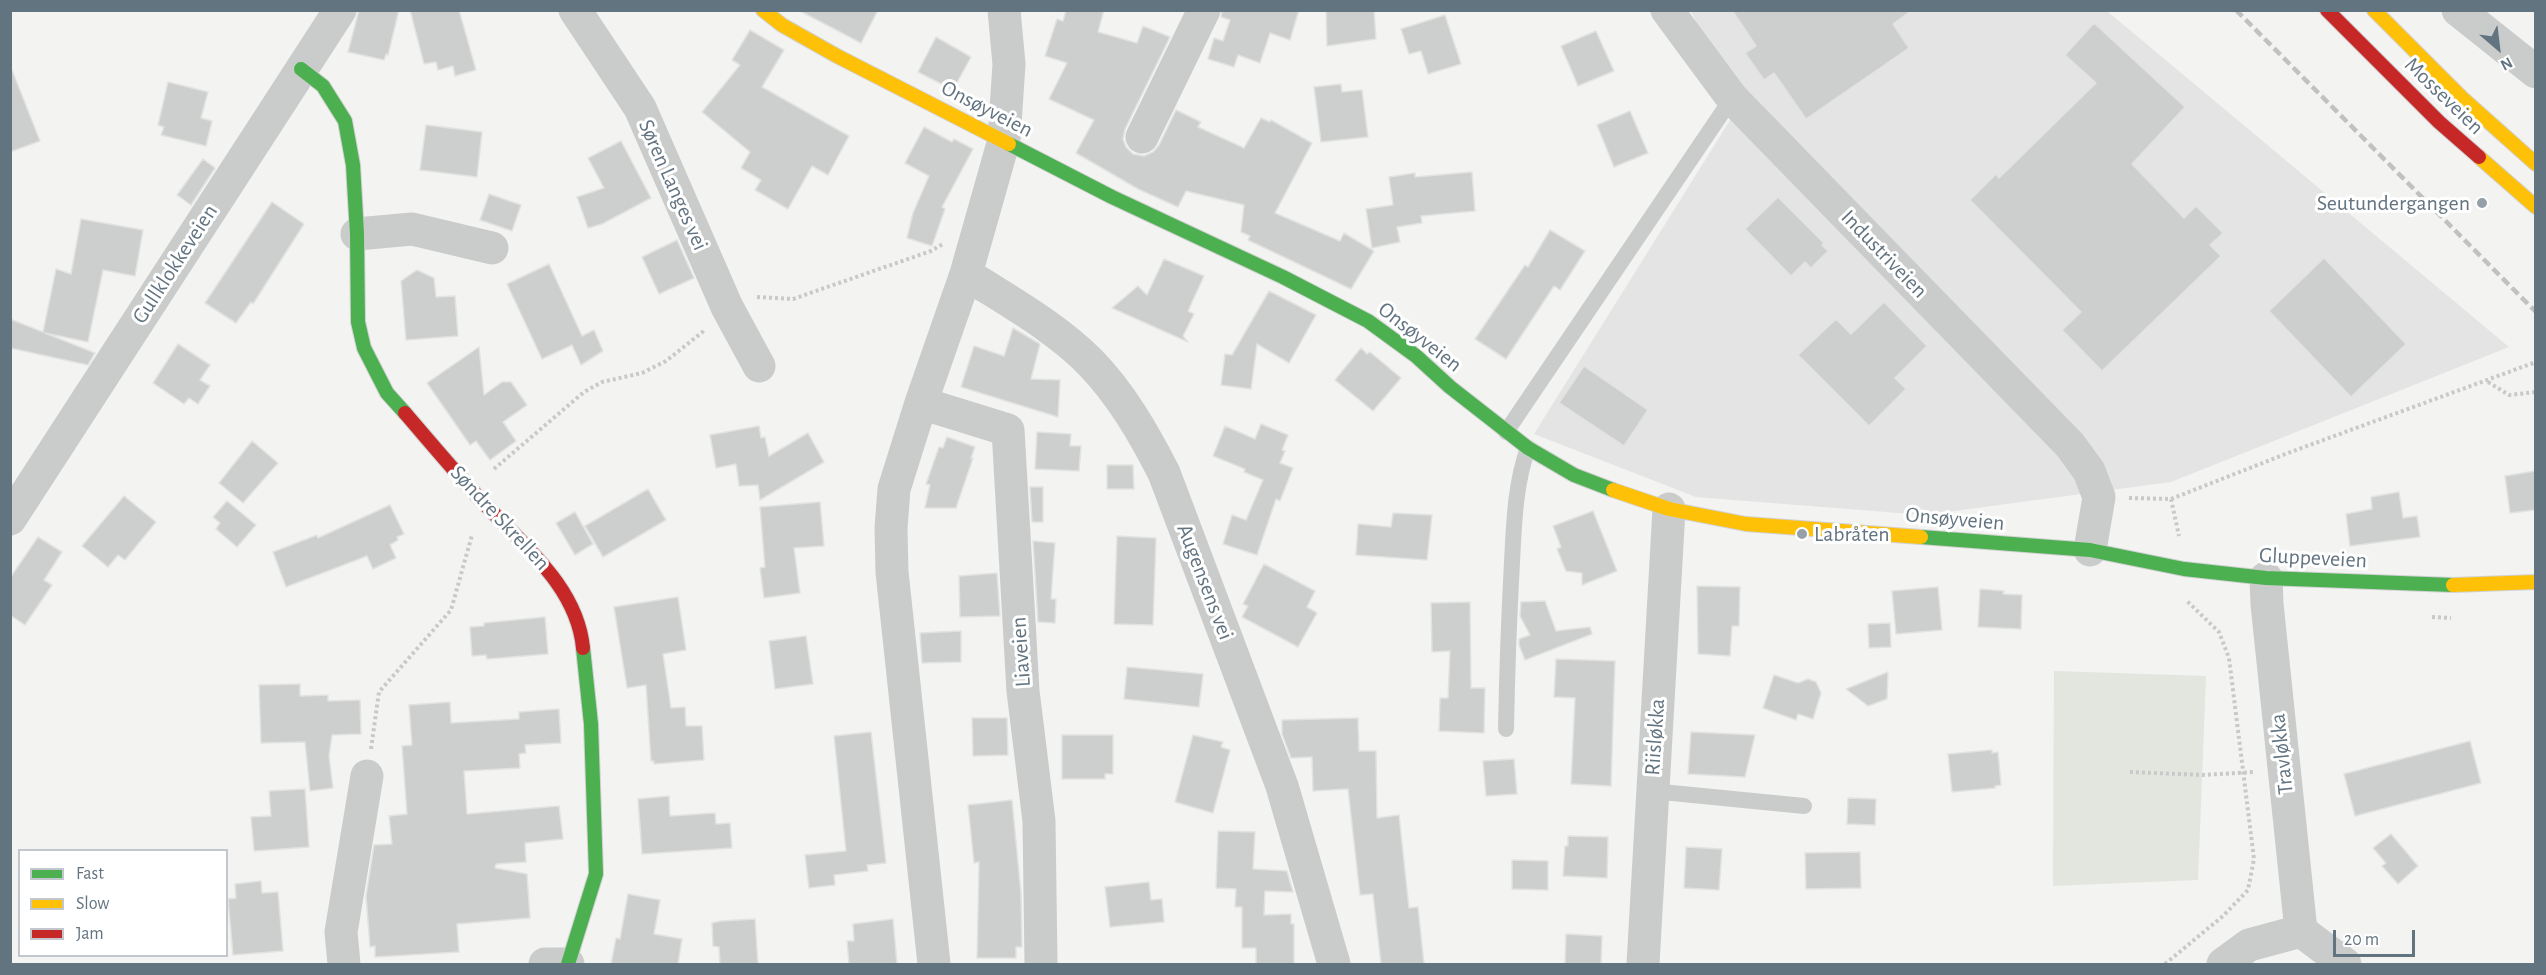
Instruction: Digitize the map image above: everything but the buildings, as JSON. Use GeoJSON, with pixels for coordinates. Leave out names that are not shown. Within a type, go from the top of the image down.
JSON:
{"type":"FeatureCollection","features":[{"type":"Feature","properties":{"kind":"main road","name":"Onsøyveien"},"geometry":{"type":"LineString","coordinates":[[763,10],[782,25],[837,56],[1112,197],[1283,277],[1368,321],[1416,356],[1506,432],[1574,475],[1669,509],[1752,524],[2090,550]]}},
{"type":"Feature","properties":{"kind":"main road","name":"Mosseveien"},"geometry":{"type":"LineString","coordinates":[[2327,10],[2439,122],[2535,207]]}},
{"type":"Feature","properties":{"kind":"main road","name":"Mosseveien"},"geometry":{"type":"LineString","coordinates":[[2374,10],[2462,98],[2535,164]]}},
{"type":"Feature","properties":{"kind":"main road","name":"Søndre Skrellen"},"geometry":{"type":"LineString","coordinates":[[301,69],[323,86],[345,121],[353,165],[357,234],[358,322],[364,348],[387,393],[481,500],[551,572],[581,628],[591,724],[596,874],[560,964]]}},
{"type":"Feature","properties":{"kind":"main road","name":"Gluppeveien"},"geometry":{"type":"LineString","coordinates":[[2090,550],[2184,569],[2266,578],[2472,586],[2535,582]]}},
{"type":"Feature","properties":{"kind":"street","name":"Gullklokkeveien"},"geometry":{"type":"LineString","coordinates":[[10,519],[340,10]]}},
{"type":"Feature","properties":{"kind":"street","name":"Søren Langes vei"},"geometry":{"type":"LineString","coordinates":[[575,10],[640,108],[727,307],[759,366]]}},
{"type":"Feature","properties":{"kind":"street"},"geometry":{"type":"LineString","coordinates":[[934,964],[892,572],[891,528],[894,489],[966,274],[1004,140],[1009,64],[1004,10]]}},
{"type":"Feature","properties":{"kind":"street"},"geometry":{"type":"LineString","coordinates":[[1142,136],[1204,10]]}},
{"type":"Feature","properties":{"kind":"street","name":"Industriveien"},"geometry":{"type":"LineString","coordinates":[[1667,10],[1731,98],[2070,445],[2090,471],[2099,497]]}},
{"type":"Feature","properties":{"kind":"street"},"geometry":{"type":"LineString","coordinates":[[2458,10],[2535,72]]}},
{"type":"Feature","properties":{"kind":"street"},"geometry":{"type":"LineString","coordinates":[[357,234],[412,229],[492,248]]}},
{"type":"Feature","properties":{"kind":"street","name":"Augensens vei"},"geometry":{"type":"LineString","coordinates":[[966,274],[1057,334],[1089,362],[1118,394],[1141,428],[1164,473],[1282,786],[1334,964]]}},
{"type":"Feature","properties":{"kind":"street","name":"Liaveien"},"geometry":{"type":"LineString","coordinates":[[921,403],[1008,430],[1023,691],[1039,821],[1041,964]]}},
{"type":"Feature","properties":{"kind":"street"},"geometry":{"type":"LineString","coordinates":[[2090,550],[2099,497]]}},
{"type":"Feature","properties":{"kind":"street","name":"Riisløkka"},"geometry":{"type":"LineString","coordinates":[[1643,964],[1669,509]]}},
{"type":"Feature","properties":{"kind":"street","name":"Travløkka"},"geometry":{"type":"LineString","coordinates":[[2266,578],[2283,770],[2301,931]]}},
{"type":"Feature","properties":{"kind":"street"},"geometry":{"type":"LineString","coordinates":[[344,964],[341,932],[367,776]]}},
{"type":"Feature","properties":{"kind":"street"},"geometry":{"type":"LineString","coordinates":[[2223,964],[2249,945],[2301,931],[2345,964]]}},
{"type":"Feature","properties":{"kind":"lane"},"geometry":{"type":"LineString","coordinates":[[1506,432],[1731,98]]}},
{"type":"Feature","properties":{"kind":"lane"},"geometry":{"type":"LineString","coordinates":[[1506,729],[1508,623],[1514,523],[1519,472],[1528,448]]}},
{"type":"Feature","properties":{"kind":"lane"},"geometry":{"type":"LineString","coordinates":[[1652,792],[1804,806]]}},
{"type":"Feature","properties":{"kind":"path"},"geometry":{"type":"LineString","coordinates":[[367,776],[379,692],[451,610],[487,476],[584,392],[602,382],[642,372],[666,361],[703,332],[727,307],[747,297],[793,299],[931,250],[980,222]]}},
{"type":"Feature","properties":{"kind":"path"},"geometry":{"type":"LineString","coordinates":[[2099,497],[2171,499],[2288,453],[2535,362]]}},
{"type":"Feature","properties":{"kind":"path"},"geometry":{"type":"LineString","coordinates":[[2487,381],[2509,395],[2535,392]]}},
{"type":"Feature","properties":{"kind":"path"},"geometry":{"type":"LineString","coordinates":[[2171,499],[2182,547]]}},
{"type":"Feature","properties":{"kind":"path"},"geometry":{"type":"LineString","coordinates":[[2165,964],[2223,916],[2248,890],[2254,859],[2229,658],[2219,632],[2187,602],[2183,592]]}},
{"type":"Feature","properties":{"kind":"path"},"geometry":{"type":"LineString","coordinates":[[2130,772],[2202,775],[2283,770]]}},
{"type":"Feature","properties":{"kind":"shaded area"},"geometry":{"type":"Polygon","coordinates":[[[1691,11],[2107,11],[2509,347],[2171,482],[1924,515],[1696,497],[1534,434],[1737,109],[1691,11]]]}},
{"type":"Feature","properties":{"kind":"shaded area"},"geometry":{"type":"Polygon","coordinates":[[[2054,671],[2206,676],[2198,880],[2053,886],[2054,671]]]}},
{"type":"Feature","properties":{"kind":"railway"},"geometry":{"type":"LineString","coordinates":[[2236,10],[2536,312]]}},
{"type":"Feature","properties":{"kind":"traffic: fast"},"geometry":{"type":"LineString","coordinates":[[301,69],[323,86],[345,121],[353,165],[357,234],[358,322],[364,348],[387,393],[405,413]]}},
{"type":"Feature","properties":{"kind":"traffic: fast"},"geometry":{"type":"LineString","coordinates":[[1009,144],[1112,197],[1283,277],[1368,321],[1416,356],[1450,387],[1528,448],[1574,475],[1613,490]]}},
{"type":"Feature","properties":{"kind":"traffic: fast"},"geometry":{"type":"LineString","coordinates":[[1921,537],[2090,550],[2184,569],[2266,578],[2453,585]]}},
{"type":"Feature","properties":{"kind":"traffic: fast"},"geometry":{"type":"LineString","coordinates":[[568,964],[596,874],[591,724],[583,648]]}},
{"type":"Feature","properties":{"kind":"traffic: slow"},"geometry":{"type":"LineString","coordinates":[[763,10],[782,25],[837,56],[1009,144]]}},
{"type":"Feature","properties":{"kind":"traffic: slow"},"geometry":{"type":"LineString","coordinates":[[2374,10],[2462,98],[2536,164]]}},
{"type":"Feature","properties":{"kind":"traffic: slow"},"geometry":{"type":"LineString","coordinates":[[2479,157],[2536,207]]}},
{"type":"Feature","properties":{"kind":"traffic: slow"},"geometry":{"type":"LineString","coordinates":[[1613,490],[1669,509],[1746,524],[1921,537]]}},
{"type":"Feature","properties":{"kind":"traffic: slow"},"geometry":{"type":"LineString","coordinates":[[2453,585],[2536,582]]}},
{"type":"Feature","properties":{"kind":"traffic: jam"},"geometry":{"type":"LineString","coordinates":[[2327,10],[2439,122],[2479,157]]}},
{"type":"Feature","properties":{"kind":"traffic: jam"},"geometry":{"type":"LineString","coordinates":[[405,413],[559,585],[579,625],[583,648]]}},
{"type":"Feature","properties":{"kind":"place","name":"Seutundergangen"},"geometry":{"type":"Point","coordinates":[2482,203]}},
{"type":"Feature","properties":{"kind":"place","name":"Labråten"},"geometry":{"type":"Point","coordinates":[1802,534]}}]}
